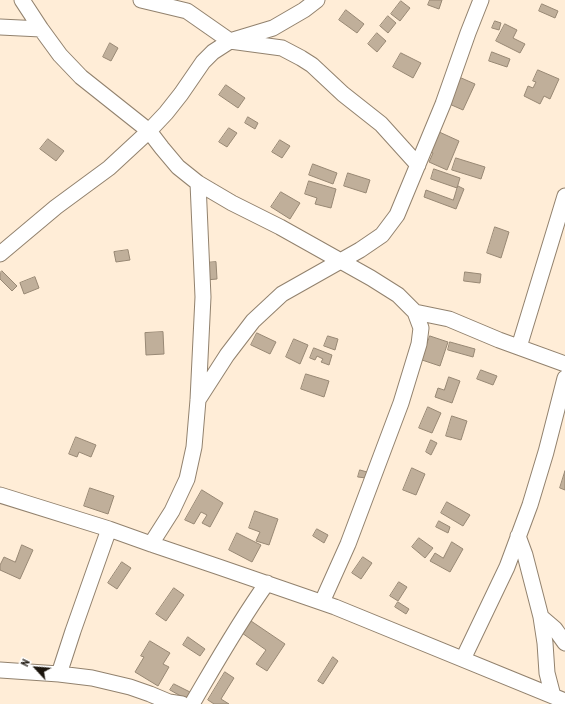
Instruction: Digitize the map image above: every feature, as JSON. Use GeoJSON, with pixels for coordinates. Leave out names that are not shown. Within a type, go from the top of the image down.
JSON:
{"type":"FeatureCollection","features":[{"type":"Feature","properties":{"kind":"street"},"geometry":{"type":"LineString","coordinates":[[22,0],[60,55],[81,77],[149,130],[178,167],[198,183],[232,203],[280,227],[398,295],[415,312],[421,328],[419,344],[401,403],[348,544],[322,602]]}},
{"type":"Feature","properties":{"kind":"street"},"geometry":{"type":"LineString","coordinates":[[141,0],[187,11],[230,41],[282,48],[301,58],[312,65],[343,94],[381,124],[418,165]]}},
{"type":"Feature","properties":{"kind":"street"},"geometry":{"type":"LineString","coordinates":[[0,254],[56,207],[109,168],[166,113],[203,62],[213,52],[230,41],[273,28],[304,10],[317,0]]}},
{"type":"Feature","properties":{"kind":"street"},"geometry":{"type":"LineString","coordinates":[[198,400],[227,355],[253,320],[282,294],[360,250],[382,235],[397,215],[443,104],[481,0]]}},
{"type":"Feature","properties":{"kind":"street"},"geometry":{"type":"LineString","coordinates":[[0,27],[41,29]]}},
{"type":"Feature","properties":{"kind":"street"},"geometry":{"type":"LineString","coordinates":[[151,544],[172,511],[186,479],[194,447],[203,297],[198,183]]}},
{"type":"Feature","properties":{"kind":"street"},"geometry":{"type":"LineString","coordinates":[[519,347],[565,196]]}},
{"type":"Feature","properties":{"kind":"street"},"geometry":{"type":"LineString","coordinates":[[415,312],[448,320],[565,364]]}},
{"type":"Feature","properties":{"kind":"street"},"geometry":{"type":"LineString","coordinates":[[463,659],[507,567],[530,505],[546,452],[565,378]]}},
{"type":"Feature","properties":{"kind":"street"},"geometry":{"type":"LineString","coordinates":[[0,495],[109,529],[322,602],[560,700]]}},
{"type":"Feature","properties":{"kind":"street"},"geometry":{"type":"LineString","coordinates":[[59,674],[109,529]]}},
{"type":"Feature","properties":{"kind":"street"},"geometry":{"type":"LineString","coordinates":[[518,536],[525,555],[541,617],[545,643],[547,673],[560,700]]}},
{"type":"Feature","properties":{"kind":"street"},"geometry":{"type":"LineString","coordinates":[[192,704],[234,632],[267,583]]}},
{"type":"Feature","properties":{"kind":"street"},"geometry":{"type":"LineString","coordinates":[[541,617],[555,628],[565,643]]}},
{"type":"Feature","properties":{"kind":"street"},"geometry":{"type":"LineString","coordinates":[[0,670],[92,678],[130,687],[169,702],[182,704]]}},
{"type":"Feature","properties":{"kind":"building"},"geometry":{"type":"Polygon","coordinates":[[[430,0],[442,0],[439,9],[428,5],[430,0]]]}},
{"type":"Feature","properties":{"kind":"building"},"geometry":{"type":"Polygon","coordinates":[[[401,1],[410,8],[400,21],[391,14],[401,1]]]}},
{"type":"Feature","properties":{"kind":"building"},"geometry":{"type":"Polygon","coordinates":[[[542,4],[558,11],[555,18],[539,11],[542,4]]]}},
{"type":"Feature","properties":{"kind":"building"},"geometry":{"type":"Polygon","coordinates":[[[346,10],[364,24],[357,33],[339,20],[346,10]]]}},
{"type":"Feature","properties":{"kind":"building"},"geometry":{"type":"Polygon","coordinates":[[[388,16],[396,23],[388,33],[380,26],[388,16]]]}},
{"type":"Feature","properties":{"kind":"building"},"geometry":{"type":"Polygon","coordinates":[[[495,21],[501,23],[499,30],[492,28],[495,21]]]}},
{"type":"Feature","properties":{"kind":"building"},"geometry":{"type":"Polygon","coordinates":[[[505,24],[517,30],[513,38],[525,44],[520,53],[496,41],[505,24]]]}},
{"type":"Feature","properties":{"kind":"building"},"geometry":{"type":"Polygon","coordinates":[[[377,33],[386,41],[377,52],[368,44],[377,33]]]}},
{"type":"Feature","properties":{"kind":"building"},"geometry":{"type":"Polygon","coordinates":[[[110,43],[118,48],[111,61],[103,57],[110,43]]]}},
{"type":"Feature","properties":{"kind":"building"},"geometry":{"type":"Polygon","coordinates":[[[492,52],[510,59],[507,67],[489,61],[492,52]]]}},
{"type":"Feature","properties":{"kind":"building"},"geometry":{"type":"Polygon","coordinates":[[[401,53],[421,63],[413,78],[393,67],[401,53]]]}},
{"type":"Feature","properties":{"kind":"building"},"geometry":{"type":"Polygon","coordinates":[[[538,70],[559,79],[550,99],[544,96],[540,104],[524,96],[528,86],[533,88],[536,82],[533,81],[538,70]]]}},
{"type":"Feature","properties":{"kind":"building"},"geometry":{"type":"Polygon","coordinates":[[[459,77],[475,84],[463,110],[447,103],[459,77]]]}},
{"type":"Feature","properties":{"kind":"building"},"geometry":{"type":"Polygon","coordinates":[[[226,85],[245,98],[238,108],[219,95],[226,85]]]}},
{"type":"Feature","properties":{"kind":"building"},"geometry":{"type":"Polygon","coordinates":[[[248,117],[258,123],[255,129],[245,123],[248,117]]]}},
{"type":"Feature","properties":{"kind":"building"},"geometry":{"type":"Polygon","coordinates":[[[229,128],[237,133],[227,147],[219,142],[229,128]]]}},
{"type":"Feature","properties":{"kind":"building"},"geometry":{"type":"Polygon","coordinates":[[[437,131],[459,141],[447,170],[429,162],[433,153],[431,152],[437,131]]]}},
{"type":"Feature","properties":{"kind":"building"},"geometry":{"type":"Polygon","coordinates":[[[48,139],[64,151],[56,161],[40,149],[48,139]]]}},
{"type":"Feature","properties":{"kind":"building"},"geometry":{"type":"Polygon","coordinates":[[[280,140],[290,146],[282,158],[272,152],[280,140]]]}},
{"type":"Feature","properties":{"kind":"building"},"geometry":{"type":"Polygon","coordinates":[[[456,158],[485,167],[481,179],[452,170],[456,158]]]}},
{"type":"Feature","properties":{"kind":"building"},"geometry":{"type":"Polygon","coordinates":[[[313,164],[337,173],[333,184],[309,175],[313,164]]]}},
{"type":"Feature","properties":{"kind":"building"},"geometry":{"type":"Polygon","coordinates":[[[434,169],[460,178],[457,188],[431,179],[434,169]]]}},
{"type":"Feature","properties":{"kind":"building"},"geometry":{"type":"Polygon","coordinates":[[[348,173],[370,180],[366,193],[344,186],[348,173]]]}},
{"type":"Feature","properties":{"kind":"building"},"geometry":{"type":"Polygon","coordinates":[[[309,181],[336,189],[331,208],[315,204],[317,198],[305,194],[309,181]]]}},
{"type":"Feature","properties":{"kind":"building"},"geometry":{"type":"Polygon","coordinates":[[[458,186],[464,189],[456,209],[424,197],[426,190],[453,200],[458,186]]]}},
{"type":"Feature","properties":{"kind":"building"},"geometry":{"type":"Polygon","coordinates":[[[281,192],[300,203],[290,219],[271,207],[281,192]]]}},
{"type":"Feature","properties":{"kind":"building"},"geometry":{"type":"Polygon","coordinates":[[[495,227],[509,232],[501,258],[487,253],[495,227]]]}},
{"type":"Feature","properties":{"kind":"building"},"geometry":{"type":"Polygon","coordinates":[[[128,250],[130,260],[116,262],[114,252],[128,250]]]}},
{"type":"Feature","properties":{"kind":"building"},"geometry":{"type":"Polygon","coordinates":[[[216,262],[217,279],[206,280],[205,263],[216,262]]]}},
{"type":"Feature","properties":{"kind":"building"},"geometry":{"type":"Polygon","coordinates":[[[2,271],[17,286],[12,291],[0,279],[0,273],[2,271]]]}},
{"type":"Feature","properties":{"kind":"building"},"geometry":{"type":"Polygon","coordinates":[[[465,272],[481,274],[480,283],[464,281],[465,272]]]}},
{"type":"Feature","properties":{"kind":"building"},"geometry":{"type":"Polygon","coordinates":[[[35,277],[39,288],[24,294],[20,283],[35,277]]]}},
{"type":"Feature","properties":{"kind":"building"},"geometry":{"type":"Polygon","coordinates":[[[163,332],[164,354],[146,355],[145,333],[163,332]]]}},
{"type":"Feature","properties":{"kind":"building"},"geometry":{"type":"Polygon","coordinates":[[[257,333],[276,342],[270,354],[251,345],[257,333]]]}},
{"type":"Feature","properties":{"kind":"building"},"geometry":{"type":"Polygon","coordinates":[[[328,336],[338,339],[335,350],[324,346],[328,336]]]}},
{"type":"Feature","properties":{"kind":"building"},"geometry":{"type":"Polygon","coordinates":[[[430,336],[448,342],[440,366],[422,360],[430,336]]]}},
{"type":"Feature","properties":{"kind":"building"},"geometry":{"type":"Polygon","coordinates":[[[294,339],[308,345],[300,364],[286,357],[294,339]]]}},
{"type":"Feature","properties":{"kind":"building"},"geometry":{"type":"Polygon","coordinates":[[[450,342],[475,349],[473,357],[448,350],[450,342]]]}},
{"type":"Feature","properties":{"kind":"building"},"geometry":{"type":"Polygon","coordinates":[[[314,348],[332,355],[329,365],[321,362],[323,359],[317,356],[315,360],[310,358],[314,348]]]}},
{"type":"Feature","properties":{"kind":"building"},"geometry":{"type":"Polygon","coordinates":[[[481,370],[497,376],[493,385],[477,379],[481,370]]]}},
{"type":"Feature","properties":{"kind":"building"},"geometry":{"type":"Polygon","coordinates":[[[306,374],[329,381],[324,397],[301,389],[306,374]]]}},
{"type":"Feature","properties":{"kind":"building"},"geometry":{"type":"Polygon","coordinates":[[[449,377],[460,381],[452,403],[435,397],[438,388],[444,390],[449,377]]]}},
{"type":"Feature","properties":{"kind":"building"},"geometry":{"type":"Polygon","coordinates":[[[428,407],[441,413],[432,433],[419,428],[428,407]]]}},
{"type":"Feature","properties":{"kind":"building"},"geometry":{"type":"Polygon","coordinates":[[[452,416],[467,421],[461,440],[446,436],[452,416]]]}},
{"type":"Feature","properties":{"kind":"building"},"geometry":{"type":"Polygon","coordinates":[[[76,437],[96,445],[91,457],[79,452],[77,457],[69,454],[76,437]]]}},
{"type":"Feature","properties":{"kind":"building"},"geometry":{"type":"Polygon","coordinates":[[[431,440],[437,443],[431,455],[426,452],[431,440]]]}},
{"type":"Feature","properties":{"kind":"building"},"geometry":{"type":"Polygon","coordinates":[[[412,468],[425,474],[416,495],[403,490],[412,468]]]}},
{"type":"Feature","properties":{"kind":"building"},"geometry":{"type":"Polygon","coordinates":[[[360,470],[367,472],[366,478],[358,477],[360,470]]]}},
{"type":"Feature","properties":{"kind":"building"},"geometry":{"type":"Polygon","coordinates":[[[565,471],[565,490],[560,488],[565,471]]]}},
{"type":"Feature","properties":{"kind":"building"},"geometry":{"type":"Polygon","coordinates":[[[90,488],[114,496],[108,514],[84,506],[90,488]]]}},
{"type":"Feature","properties":{"kind":"building"},"geometry":{"type":"Polygon","coordinates":[[[202,490],[223,503],[210,527],[202,523],[207,515],[201,512],[194,524],[185,520],[202,490]]]}},
{"type":"Feature","properties":{"kind":"building"},"geometry":{"type":"Polygon","coordinates":[[[447,502],[470,515],[463,526],[441,513],[447,502]]]}},
{"type":"Feature","properties":{"kind":"building"},"geometry":{"type":"Polygon","coordinates":[[[255,511],[278,519],[269,545],[256,541],[260,532],[249,528],[255,511]]]}},
{"type":"Feature","properties":{"kind":"building"},"geometry":{"type":"Polygon","coordinates":[[[439,521],[450,527],[448,533],[436,527],[439,521]]]}},
{"type":"Feature","properties":{"kind":"building"},"geometry":{"type":"Polygon","coordinates":[[[317,529],[328,535],[324,543],[313,536],[317,529]]]}},
{"type":"Feature","properties":{"kind":"building"},"geometry":{"type":"Polygon","coordinates":[[[237,533],[261,545],[252,562],[229,550],[237,533]]]}},
{"type":"Feature","properties":{"kind":"building"},"geometry":{"type":"Polygon","coordinates":[[[419,538],[433,548],[425,558],[412,547],[419,538]]]}},
{"type":"Feature","properties":{"kind":"building"},"geometry":{"type":"Polygon","coordinates":[[[452,542],[463,549],[450,572],[430,561],[435,553],[443,558],[452,542]]]}},
{"type":"Feature","properties":{"kind":"building"},"geometry":{"type":"Polygon","coordinates":[[[22,545],[33,550],[20,579],[0,570],[0,565],[4,557],[15,562],[22,545]]]}},
{"type":"Feature","properties":{"kind":"building"},"geometry":{"type":"Polygon","coordinates":[[[363,557],[372,563],[361,579],[352,573],[363,557]]]}},
{"type":"Feature","properties":{"kind":"building"},"geometry":{"type":"Polygon","coordinates":[[[122,562],[131,568],[117,589],[108,583],[122,562]]]}},
{"type":"Feature","properties":{"kind":"building"},"geometry":{"type":"Polygon","coordinates":[[[399,582],[407,587],[398,601],[390,596],[399,582]]]}},
{"type":"Feature","properties":{"kind":"building"},"geometry":{"type":"Polygon","coordinates":[[[174,588],[184,595],[166,621],[156,614],[174,588]]]}},
{"type":"Feature","properties":{"kind":"building"},"geometry":{"type":"Polygon","coordinates":[[[398,602],[409,609],[406,614],[395,607],[398,602]]]}},
{"type":"Feature","properties":{"kind":"building"},"geometry":{"type":"Polygon","coordinates":[[[251,621],[285,644],[267,671],[256,664],[266,650],[242,633],[251,621]]]}},
{"type":"Feature","properties":{"kind":"building"},"geometry":{"type":"Polygon","coordinates":[[[188,637],[205,649],[200,656],[183,645],[188,637]]]}},
{"type":"Feature","properties":{"kind":"building"},"geometry":{"type":"Polygon","coordinates":[[[150,641],[170,653],[163,664],[169,667],[158,686],[135,672],[144,657],[141,656],[150,641]]]}},
{"type":"Feature","properties":{"kind":"building"},"geometry":{"type":"Polygon","coordinates":[[[333,657],[338,661],[323,684],[318,681],[333,657]]]}},
{"type":"Feature","properties":{"kind":"building"},"geometry":{"type":"Polygon","coordinates":[[[225,672],[234,678],[221,699],[229,704],[214,704],[208,700],[225,672]]]}},
{"type":"Feature","properties":{"kind":"building"},"geometry":{"type":"Polygon","coordinates":[[[174,684],[190,692],[186,699],[170,690],[174,684]]]}}]}
